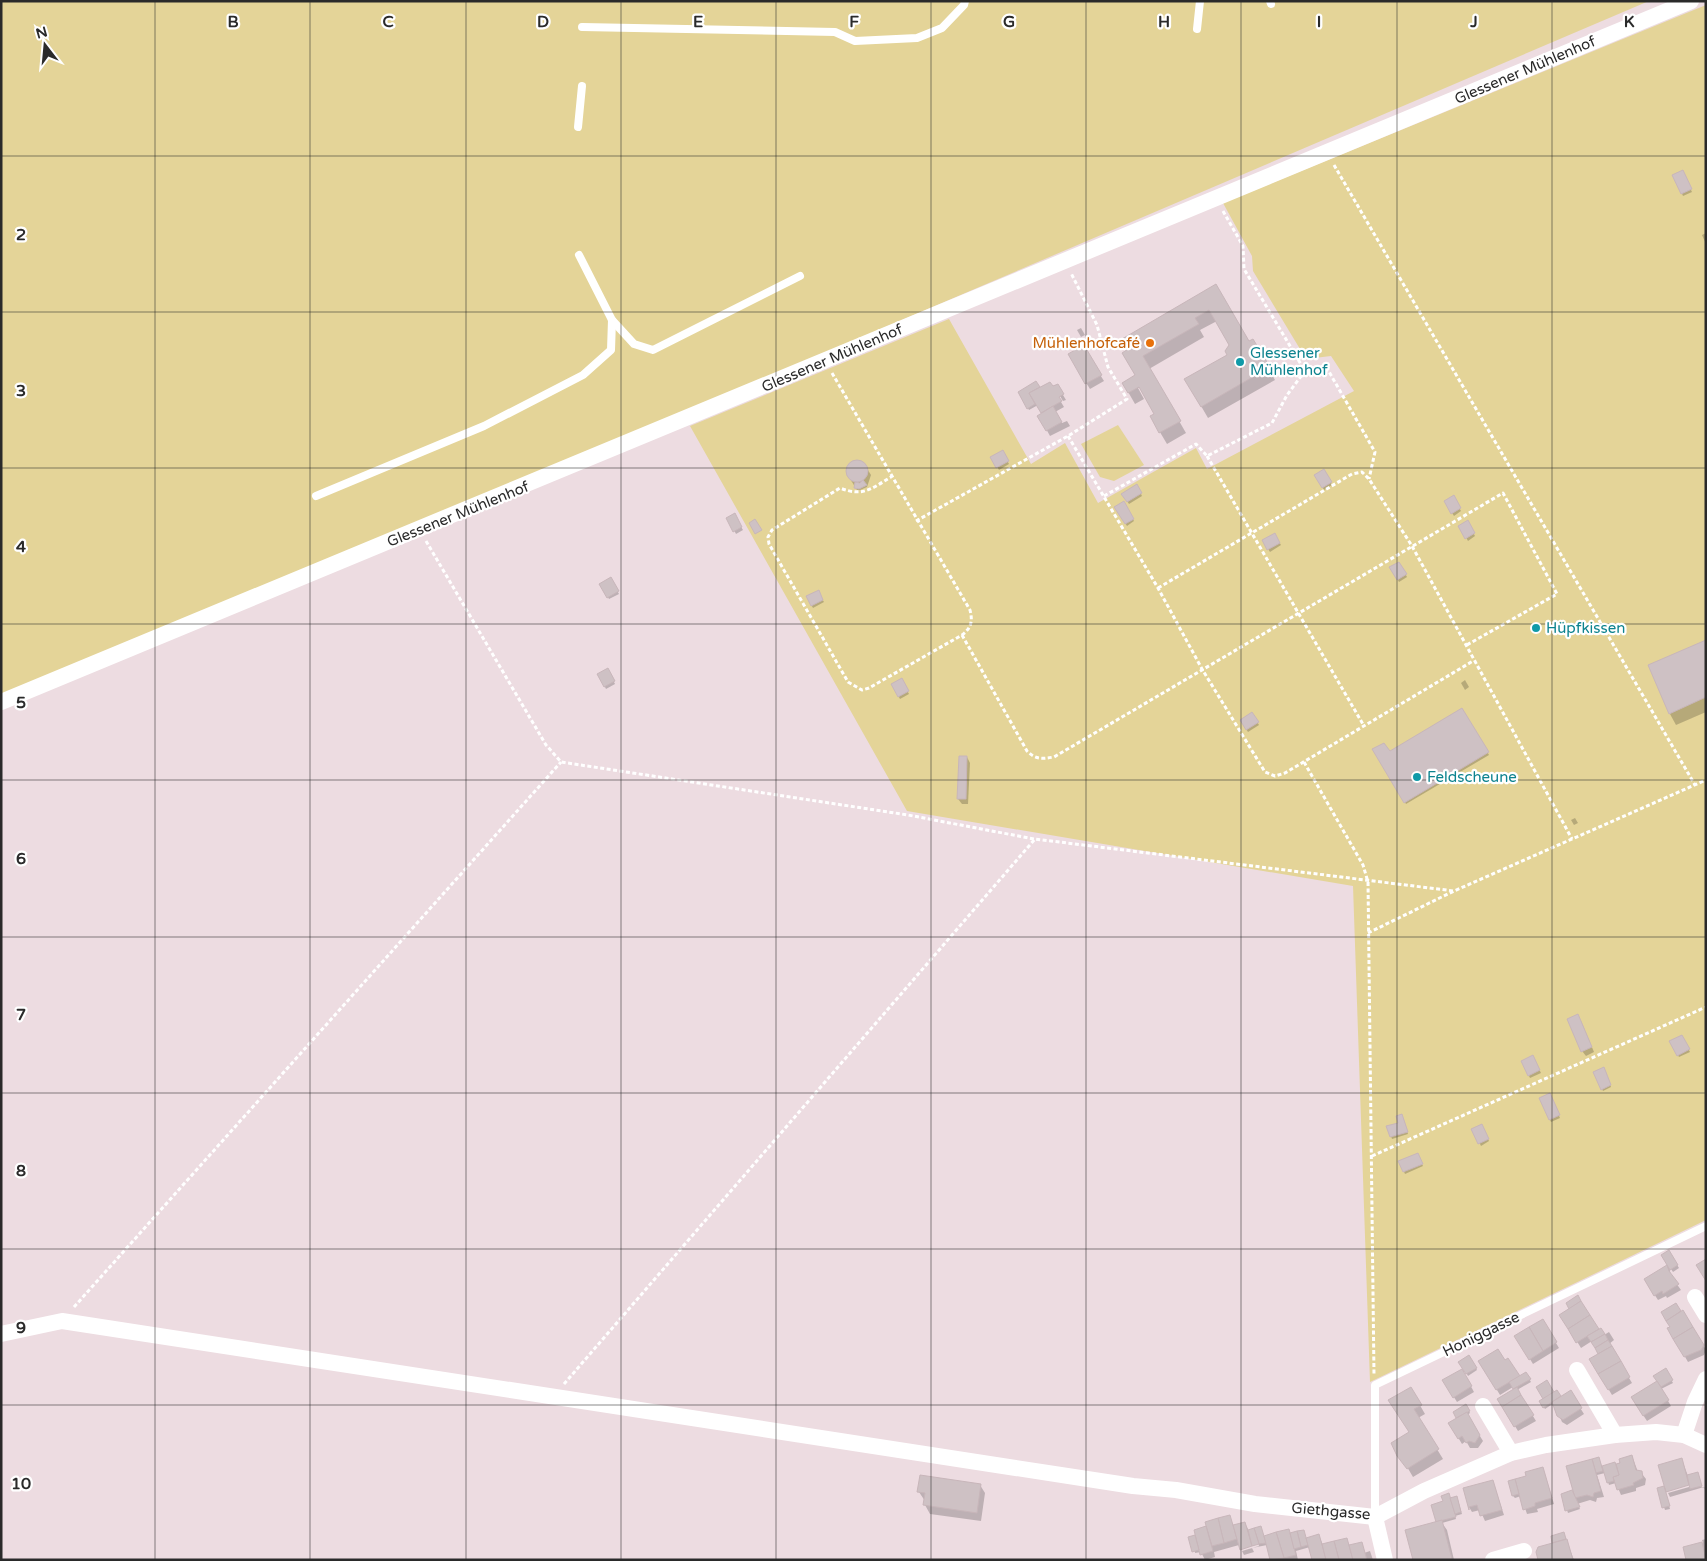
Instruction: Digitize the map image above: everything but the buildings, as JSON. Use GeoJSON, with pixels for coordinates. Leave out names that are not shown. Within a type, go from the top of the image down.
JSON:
{"type":"FeatureCollection","features":[{"type":"Feature","properties":{"kind":"street","name":"Glessener Mühlenhof"},"geometry":{"type":"LineString","coordinates":[[1,702],[1327,154],[1691,1]]}},
{"type":"Feature","properties":{"kind":"street"},"geometry":{"type":"LineString","coordinates":[[1695,1296],[1706,1314]]}},
{"type":"Feature","properties":{"kind":"street"},"geometry":{"type":"LineString","coordinates":[[1,1334],[62,1321]]}},
{"type":"Feature","properties":{"kind":"street","name":"Giethgasse"},"geometry":{"type":"LineString","coordinates":[[62,1321],[555,1395],[1255,1504],[1376,1517],[1424,1491],[1511,1453],[1615,1435],[1656,1432],[1684,1435],[1706,1445]]}},
{"type":"Feature","properties":{"kind":"street"},"geometry":{"type":"LineString","coordinates":[[1577,1370],[1615,1435]]}},
{"type":"Feature","properties":{"kind":"street"},"geometry":{"type":"LineString","coordinates":[[1684,1435],[1695,1402],[1706,1379]]}},
{"type":"Feature","properties":{"kind":"street"},"geometry":{"type":"LineString","coordinates":[[1483,1406],[1511,1453]]}},
{"type":"Feature","properties":{"kind":"street"},"geometry":{"type":"LineString","coordinates":[[1376,1517],[1385,1560]]}},
{"type":"Feature","properties":{"kind":"street"},"geometry":{"type":"LineString","coordinates":[[1493,1560],[1524,1551]]}},
{"type":"Feature","properties":{"kind":"lane"},"geometry":{"type":"LineString","coordinates":[[582,27],[835,32],[855,41],[917,38],[942,28],[964,5],[965,1]]}},
{"type":"Feature","properties":{"kind":"lane"},"geometry":{"type":"LineString","coordinates":[[1197,29],[1200,1]]}},
{"type":"Feature","properties":{"kind":"lane"},"geometry":{"type":"LineString","coordinates":[[578,127],[582,86]]}},
{"type":"Feature","properties":{"kind":"lane"},"geometry":{"type":"LineString","coordinates":[[579,255],[612,320],[634,344],[653,350],[800,276]]}},
{"type":"Feature","properties":{"kind":"lane"},"geometry":{"type":"LineString","coordinates":[[316,496],[484,426],[583,375],[611,350],[612,320]]}},
{"type":"Feature","properties":{"kind":"lane","name":"Honiggasse"},"geometry":{"type":"LineString","coordinates":[[1374,1385],[1706,1226]]}},
{"type":"Feature","properties":{"kind":"lane"},"geometry":{"type":"LineString","coordinates":[[1374,1385],[1376,1517]]}},
{"type":"Feature","properties":{"kind":"path"},"geometry":{"type":"LineString","coordinates":[[1327,154],[1695,785]]}},
{"type":"Feature","properties":{"kind":"path"},"geometry":{"type":"LineString","coordinates":[[1216,199],[1243,246],[1244,269],[1305,371]]}},
{"type":"Feature","properties":{"kind":"path"},"geometry":{"type":"LineString","coordinates":[[916,521],[1068,436],[1126,399],[1108,367],[1097,324],[1065,261]]}},
{"type":"Feature","properties":{"kind":"path"},"geometry":{"type":"LineString","coordinates":[[825,362],[891,477],[916,521],[970,610],[972,620],[970,629],[962,635],[869,688],[862,690],[848,682],[769,544],[768,537],[772,530],[840,488],[854,494],[867,492],[891,477]]}},
{"type":"Feature","properties":{"kind":"path"},"geometry":{"type":"LineString","coordinates":[[1305,371],[1328,370],[1375,452],[1369,479]]}},
{"type":"Feature","properties":{"kind":"path"},"geometry":{"type":"LineString","coordinates":[[1207,456],[1272,423],[1287,395],[1305,371]]}},
{"type":"Feature","properties":{"kind":"path"},"geometry":{"type":"LineString","coordinates":[[1068,436],[1158,588],[1202,669],[1265,772],[1275,776],[1285,773],[1473,661]]}},
{"type":"Feature","properties":{"kind":"path"},"geometry":{"type":"LineString","coordinates":[[1104,496],[1196,444],[1207,456],[1253,532],[1364,726]]}},
{"type":"Feature","properties":{"kind":"path"},"geometry":{"type":"LineString","coordinates":[[1158,588],[1352,474],[1362,472],[1369,479],[1412,546],[1473,661],[1572,839]]}},
{"type":"Feature","properties":{"kind":"path"},"geometry":{"type":"LineString","coordinates":[[962,635],[1027,751],[1033,757],[1041,759],[1054,757],[1503,493],[1557,594],[1465,646]]}},
{"type":"Feature","properties":{"kind":"path"},"geometry":{"type":"LineString","coordinates":[[420,530],[546,745],[561,762],[908,815],[1034,839],[1368,882],[1454,891]]}},
{"type":"Feature","properties":{"kind":"path"},"geometry":{"type":"LineString","coordinates":[[62,1321],[561,762]]}},
{"type":"Feature","properties":{"kind":"path"},"geometry":{"type":"LineString","coordinates":[[1304,762],[1363,865],[1368,882],[1374,1385]]}},
{"type":"Feature","properties":{"kind":"path"},"geometry":{"type":"LineString","coordinates":[[1368,933],[1454,891],[1706,780]]}},
{"type":"Feature","properties":{"kind":"path"},"geometry":{"type":"LineString","coordinates":[[555,1395],[1034,839]]}},
{"type":"Feature","properties":{"kind":"path"},"geometry":{"type":"LineString","coordinates":[[1372,1156],[1706,1006]]}},
{"type":"Feature","properties":{"kind":"shaded area"},"geometry":{"type":"Polygon","coordinates":[[[1,1],[1649,1],[684,413],[1,697],[1,1]]]}},
{"type":"Feature","properties":{"kind":"shaded area"},"geometry":{"type":"Polygon","coordinates":[[[1706,5],[1706,1220],[1370,1382],[1353,886],[907,811],[690,426],[949,319],[1031,464],[1065,443],[1098,503],[1196,448],[1207,469],[1354,391],[1331,356],[1306,359],[1253,271],[1252,256],[1223,203],[1706,5]]]}},
{"type":"Feature","properties":{"kind":"shaded area"},"geometry":{"type":"Polygon","coordinates":[[[1118,425],[1144,465],[1114,481],[1100,477],[1081,444],[1118,425]]]}},
{"type":"Feature","properties":{"kind":"place","name":"Mühlenhofcafé"},"geometry":{"type":"Point","coordinates":[1150,343]}},
{"type":"Feature","properties":{"kind":"place","name":"Glessener Mühlenhof"},"geometry":{"type":"Point","coordinates":[1240,362]}},
{"type":"Feature","properties":{"kind":"place","name":"Hüpfkissen"},"geometry":{"type":"Point","coordinates":[1536,628]}},
{"type":"Feature","properties":{"kind":"place","name":"Feldscheune"},"geometry":{"type":"Point","coordinates":[1417,777]}}]}
